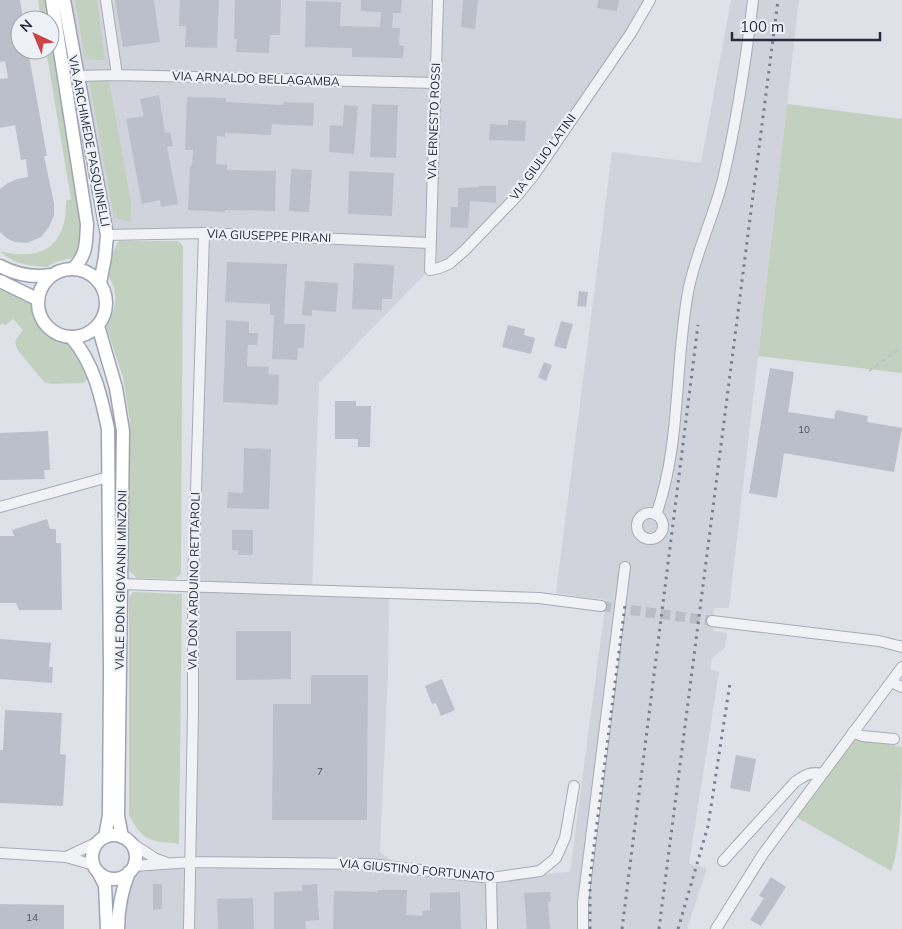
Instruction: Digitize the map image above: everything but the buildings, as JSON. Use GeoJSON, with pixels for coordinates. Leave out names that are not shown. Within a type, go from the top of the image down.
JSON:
{"type":"FeatureCollection","features":[{"type":"Feature","properties":{"kind":"main road","name":"VIA ARCHIMEDE PASQUINELLI"},"geometry":{"type":"LineString","coordinates":[[52,0],[87,224],[86,248],[82,260],[74,268]]}},
{"type":"Feature","properties":{"kind":"main road","name":"VIA ARCHIMEDE PASQUINELLI"},"geometry":{"type":"LineString","coordinates":[[64,0],[107,235],[100,283]]}},
{"type":"Feature","properties":{"kind":"main road"},"geometry":{"type":"LineString","coordinates":[[0,266],[22,275],[38,277],[74,268],[88,273],[100,283],[105,293],[106,305],[104,316],[98,326],[86,335],[72,338],[60,336],[42,322],[38,311],[38,299],[42,286],[51,275]]}},
{"type":"Feature","properties":{"kind":"main road"},"geometry":{"type":"LineString","coordinates":[[0,281],[38,299]]}},
{"type":"Feature","properties":{"kind":"main road","name":"VIALE DON GIOVANNI MINZONI"},"geometry":{"type":"LineString","coordinates":[[98,326],[116,388],[122,422],[122,584],[118,816],[126,840],[135,854],[122,890],[118,909],[118,929]]}},
{"type":"Feature","properties":{"kind":"main road","name":"VIALE DON GIOVANNI MINZONI"},"geometry":{"type":"LineString","coordinates":[[72,338],[82,350],[92,370],[100,391],[108,429],[109,815],[101,839],[92,853],[96,869],[105,885],[107,929]]}},
{"type":"Feature","properties":{"kind":"main road"},"geometry":{"type":"LineString","coordinates":[[101,839],[117,835],[126,840]]}},
{"type":"Feature","properties":{"kind":"main road"},"geometry":{"type":"LineString","coordinates":[[96,869],[103,876],[117,878],[131,869]]}},
{"type":"Feature","properties":{"kind":"street"},"geometry":{"type":"LineString","coordinates":[[106,0],[117,75]]}},
{"type":"Feature","properties":{"kind":"street","name":"VIA ERNESTO ROSSI"},"geometry":{"type":"LineString","coordinates":[[430,243],[438,0]]}},
{"type":"Feature","properties":{"kind":"street","name":"VIA GIULIO LATINI"},"geometry":{"type":"LineString","coordinates":[[430,243],[430,270],[449,264],[483,233],[516,198],[632,33],[650,0]]}},
{"type":"Feature","properties":{"kind":"street"},"geometry":{"type":"LineString","coordinates":[[656,515],[667,479],[679,385],[680,350],[689,288],[722,181],[742,86],[753,0]]}},
{"type":"Feature","properties":{"kind":"street","name":"VIA ARNALDO BELLAGAMBA"},"geometry":{"type":"LineString","coordinates":[[77,76],[117,75],[435,83]]}},
{"type":"Feature","properties":{"kind":"street","name":"VIA GIUSEPPE PIRANI"},"geometry":{"type":"LineString","coordinates":[[107,235],[204,233],[430,243]]}},
{"type":"Feature","properties":{"kind":"street","name":"VIA DON ARDUINO RETTAROLI"},"geometry":{"type":"LineString","coordinates":[[190,929],[193,586],[204,233]]}},
{"type":"Feature","properties":{"kind":"street"},"geometry":{"type":"LineString","coordinates":[[0,507],[108,477]]}},
{"type":"Feature","properties":{"kind":"street"},"geometry":{"type":"LineString","coordinates":[[583,929],[583,902],[624,567]]}},
{"type":"Feature","properties":{"kind":"street"},"geometry":{"type":"LineString","coordinates":[[122,584],[539,598],[601,606]]}},
{"type":"Feature","properties":{"kind":"street"},"geometry":{"type":"LineString","coordinates":[[712,621],[879,641],[902,648]]}},
{"type":"Feature","properties":{"kind":"street"},"geometry":{"type":"LineString","coordinates":[[716,929],[763,854],[902,667]]}},
{"type":"Feature","properties":{"kind":"street"},"geometry":{"type":"LineString","coordinates":[[891,682],[902,687]]}},
{"type":"Feature","properties":{"kind":"street"},"geometry":{"type":"LineString","coordinates":[[853,732],[862,736],[894,739]]}},
{"type":"Feature","properties":{"kind":"street"},"geometry":{"type":"LineString","coordinates":[[723,861],[795,782],[809,773],[822,774]]}},
{"type":"Feature","properties":{"kind":"street","name":"VIA GIUSTINO FORTUNATO"},"geometry":{"type":"LineString","coordinates":[[131,869],[168,863],[191,862],[368,864],[491,878],[540,871],[556,858],[565,838],[574,786]]}},
{"type":"Feature","properties":{"kind":"street"},"geometry":{"type":"LineString","coordinates":[[66,857],[101,839]]}},
{"type":"Feature","properties":{"kind":"street","name":"VIA GIUSTINO FORTUNATO"},"geometry":{"type":"LineString","coordinates":[[126,840],[156,859],[168,863]]}},
{"type":"Feature","properties":{"kind":"street"},"geometry":{"type":"LineString","coordinates":[[0,853],[66,857],[96,869]]}},
{"type":"Feature","properties":{"kind":"street"},"geometry":{"type":"LineString","coordinates":[[491,878],[492,929]]}},
{"type":"Feature","properties":{"kind":"path"},"geometry":{"type":"LineString","coordinates":[[869,371],[902,347]]}},
{"type":"Feature","properties":{"kind":"shaded area"},"geometry":{"type":"Polygon","coordinates":[[[64,0],[650,0],[534,175],[465,250],[429,270],[319,383],[312,590],[389,593],[388,675],[380,852],[401,868],[491,878],[570,872],[606,600],[556,593],[612,152],[701,163],[731,0],[799,0],[729,608],[714,608],[713,631],[727,633],[725,648],[712,658],[710,669],[719,672],[689,864],[707,868],[687,929],[118,929],[134,866],[190,862],[204,233],[107,235],[64,0]]]}},
{"type":"Feature","properties":{"kind":"green space"},"geometry":{"type":"Polygon","coordinates":[[[38,0],[45,0],[52,10],[40,10],[38,0]]]}},
{"type":"Feature","properties":{"kind":"green space"},"geometry":{"type":"Polygon","coordinates":[[[75,0],[97,0],[105,60],[85,59],[75,0]]]}},
{"type":"Feature","properties":{"kind":"green space"},"geometry":{"type":"Polygon","coordinates":[[[48,60],[59,60],[83,230],[78,253],[72,258],[55,262],[47,267],[22,264],[10,259],[0,251],[28,254],[40,252],[49,247],[57,239],[62,229],[66,201],[71,199],[48,60]]]}},
{"type":"Feature","properties":{"kind":"green space"},"geometry":{"type":"Polygon","coordinates":[[[89,80],[109,80],[131,202],[131,222],[114,218],[89,80]]]}},
{"type":"Feature","properties":{"kind":"green space"},"geometry":{"type":"Polygon","coordinates":[[[787,104],[902,119],[902,373],[758,356],[787,104]]]}},
{"type":"Feature","properties":{"kind":"green space"},"geometry":{"type":"Polygon","coordinates":[[[119,241],[178,241],[183,246],[181,574],[175,579],[137,578],[129,571],[130,422],[123,377],[106,326],[113,312],[115,301],[114,290],[107,271],[119,241]]]}},
{"type":"Feature","properties":{"kind":"green space"},"geometry":{"type":"Polygon","coordinates":[[[0,284],[31,299],[42,327],[51,334],[74,344],[82,358],[88,379],[83,383],[52,384],[44,382],[17,349],[15,341],[23,330],[13,319],[6,325],[0,324],[0,284]]]}},
{"type":"Feature","properties":{"kind":"green space"},"geometry":{"type":"Polygon","coordinates":[[[133,592],[182,594],[179,844],[161,842],[149,838],[139,831],[129,815],[129,597],[133,592]]]}},
{"type":"Feature","properties":{"kind":"green space"},"geometry":{"type":"Polygon","coordinates":[[[854,738],[902,747],[899,829],[895,860],[891,871],[796,817],[854,738]]]}},
{"type":"Feature","properties":{"kind":"tunnel"},"geometry":{"type":"LineString","coordinates":[[601,606],[712,621]]}},
{"type":"Feature","properties":{"kind":"railway"},"geometry":{"type":"LineString","coordinates":[[659,929],[778,0]]}},
{"type":"Feature","properties":{"kind":"railway"},"geometry":{"type":"LineString","coordinates":[[622,929],[698,325]]}},
{"type":"Feature","properties":{"kind":"railway"},"geometry":{"type":"LineString","coordinates":[[590,929],[590,878],[625,605]]}},
{"type":"Feature","properties":{"kind":"railway"},"geometry":{"type":"LineString","coordinates":[[678,929],[708,826],[730,683]]}}]}
